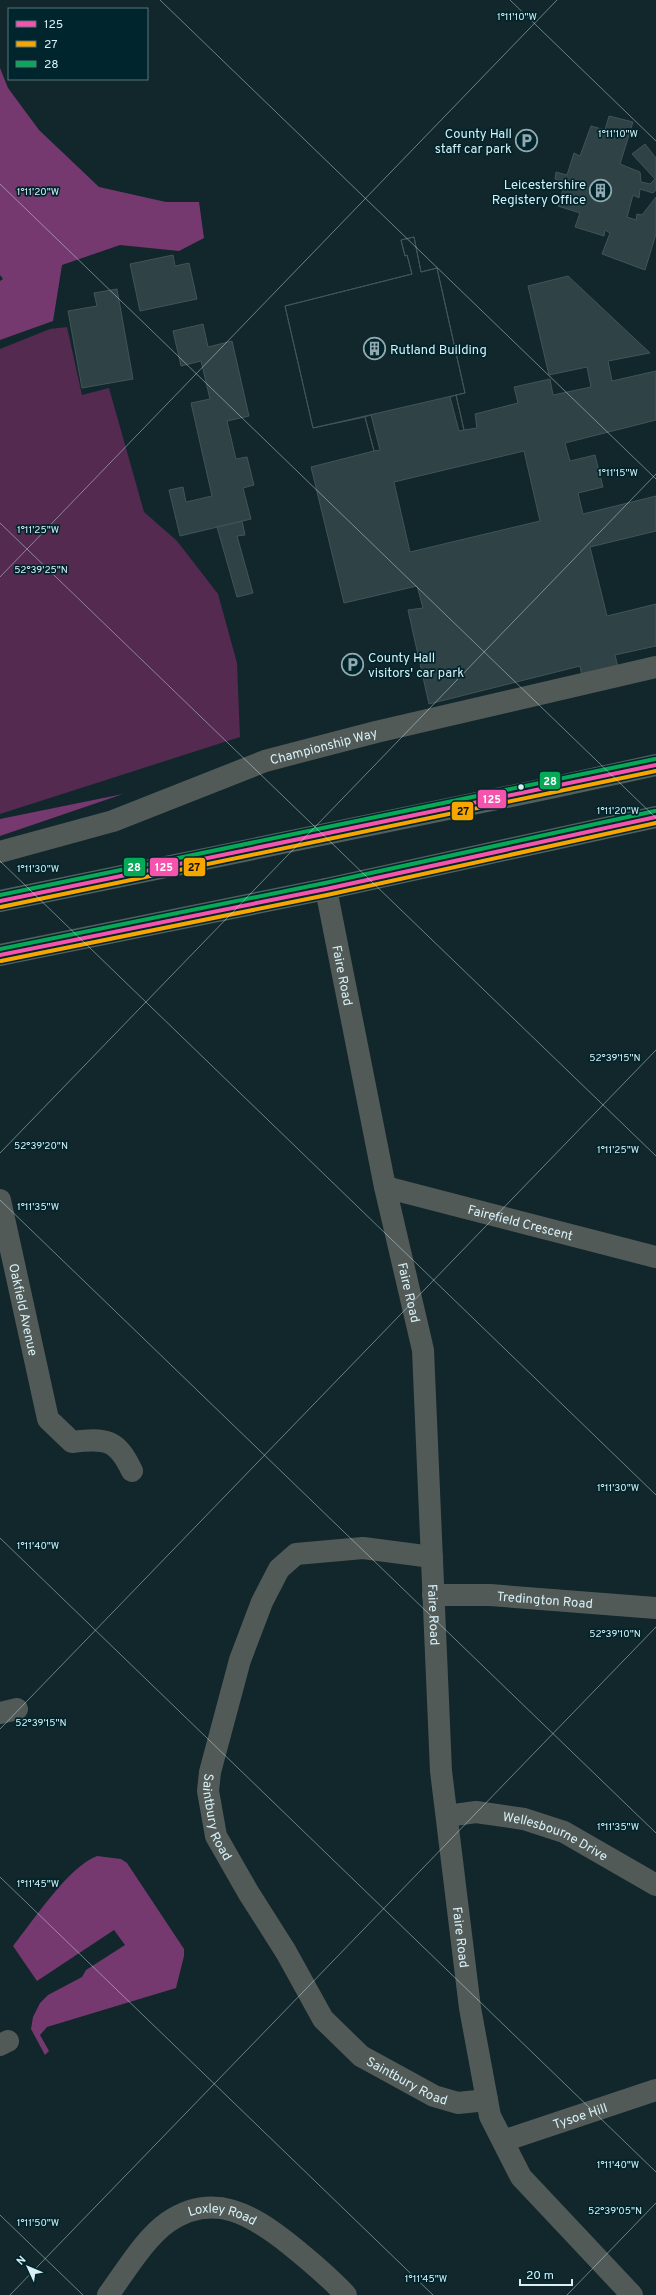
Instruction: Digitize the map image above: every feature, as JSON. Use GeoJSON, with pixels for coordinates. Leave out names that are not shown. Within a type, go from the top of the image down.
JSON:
{"type":"FeatureCollection","features":[{"type":"Feature","properties":{"kind":"highway"},"geometry":{"type":"LineString","coordinates":[[0,901],[656,765]]}},
{"type":"Feature","properties":{"kind":"highway"},"geometry":{"type":"LineString","coordinates":[[0,955],[326,889],[656,817]]}},
{"type":"Feature","properties":{"kind":"street","name":"Championship Way"},"geometry":{"type":"LineString","coordinates":[[0,852],[113,821],[265,761],[376,732],[656,667]]}},
{"type":"Feature","properties":{"kind":"street","name":"Faire Road"},"geometry":{"type":"LineString","coordinates":[[326,889],[385,1188],[423,1350],[441,1771],[470,2008],[490,2116],[521,2177],[632,2295]]}},
{"type":"Feature","properties":{"kind":"street","name":"Fairefield Crescent"},"geometry":{"type":"LineString","coordinates":[[385,1188],[656,1256]]}},
{"type":"Feature","properties":{"kind":"street","name":"Oakfield Avenue"},"geometry":{"type":"LineString","coordinates":[[0,1200],[48,1419],[72,1442],[103,1441],[117,1447],[123,1453],[132,1471]]}},
{"type":"Feature","properties":{"kind":"street","name":"Saintbury Road"},"geometry":{"type":"LineString","coordinates":[[432,1557],[363,1548],[296,1554],[279,1569],[262,1602],[240,1660],[210,1772],[208,1791],[216,1836],[248,1892],[286,1952],[323,2020],[361,2056],[434,2096],[458,2103],[488,2100]]}},
{"type":"Feature","properties":{"kind":"street","name":"Tredington Road"},"geometry":{"type":"LineString","coordinates":[[433,1595],[490,1595],[656,1608]]}},
{"type":"Feature","properties":{"kind":"street","name":"Wellesbourne Drive"},"geometry":{"type":"LineString","coordinates":[[447,1816],[476,1812],[524,1819],[564,1832],[656,1885]]}},
{"type":"Feature","properties":{"kind":"street","name":"Tysoe Hill"},"geometry":{"type":"LineString","coordinates":[[503,2141],[656,2090]]}},
{"type":"Feature","properties":{"kind":"street","name":"Loxley Road"},"geometry":{"type":"LineString","coordinates":[[108,2295],[154,2234],[168,2222],[195,2210],[221,2207],[244,2213],[258,2221],[322,2270],[346,2295]]}},
{"type":"Feature","properties":{"kind":"shaded area"},"geometry":{"type":"Polygon","coordinates":[[[0,68],[8,88],[39,130],[99,187],[166,202],[199,202],[204,238],[179,251],[120,245],[62,265],[53,321],[0,340],[0,281],[3,279],[0,275],[0,68]]]}},
{"type":"Feature","properties":{"kind":"shaded area"},"geometry":{"type":"Polygon","coordinates":[[[67,327],[82,395],[109,388],[144,512],[177,541],[218,594],[237,663],[240,737],[0,814],[0,349],[50,329],[67,327]]]}},
{"type":"Feature","properties":{"kind":"shaded area"},"geometry":{"type":"Polygon","coordinates":[[[123,794],[0,836],[0,819],[123,794]]]}},
{"type":"Feature","properties":{"kind":"shaded area"},"geometry":{"type":"Polygon","coordinates":[[[97,1856],[121,1859],[127,1863],[184,1949],[184,1956],[176,1988],[47,2027],[40,2035],[49,2051],[45,2055],[31,2029],[33,2017],[40,2003],[48,1995],[82,1977],[86,1970],[125,1945],[114,1930],[37,1981],[13,1946],[63,1882],[86,1862],[97,1856]]]}},
{"type":"Feature","properties":{"kind":"building","name":"Leicestershire Registery Office"},"geometry":{"type":"Polygon","coordinates":[[[609,116],[633,122],[620,164],[640,172],[641,182],[650,184],[655,179],[632,154],[645,144],[656,158],[656,190],[653,193],[640,189],[639,198],[633,195],[627,217],[636,220],[637,214],[642,215],[656,197],[656,234],[645,270],[602,254],[610,233],[605,230],[604,236],[575,227],[580,213],[558,206],[565,183],[555,179],[556,172],[567,175],[574,153],[580,156],[591,126],[605,130],[609,116]]]}},
{"type":"Feature","properties":{"kind":"building","name":"Rutland Building"},"geometry":{"type":"Polygon","coordinates":[[[414,237],[421,272],[437,268],[465,393],[313,428],[285,306],[412,274],[401,240],[414,237]]]}},
{"type":"Feature","properties":{"kind":"building"},"geometry":{"type":"Polygon","coordinates":[[[414,237],[421,272],[437,268],[465,393],[456,395],[464,430],[477,428],[475,414],[518,403],[514,387],[550,379],[553,395],[591,387],[587,367],[549,375],[528,286],[568,276],[650,353],[608,361],[612,381],[656,371],[656,420],[565,443],[570,461],[595,455],[603,487],[578,493],[583,514],[656,496],[656,531],[590,547],[607,616],[656,604],[656,646],[615,655],[618,667],[582,676],[580,666],[429,704],[408,610],[423,608],[417,586],[344,603],[311,467],[374,451],[365,417],[313,428],[285,306],[412,274],[401,240],[414,237]],[[524,451],[394,482],[410,552],[540,521],[524,451]]]}},
{"type":"Feature","properties":{"kind":"building"},"geometry":{"type":"Polygon","coordinates":[[[173,255],[175,266],[189,263],[197,299],[140,311],[130,264],[173,255]]]}},
{"type":"Feature","properties":{"kind":"building"},"geometry":{"type":"Polygon","coordinates":[[[117,289],[133,379],[82,388],[68,311],[97,306],[94,293],[117,289]]]}},
{"type":"Feature","properties":{"kind":"building"},"geometry":{"type":"Polygon","coordinates":[[[203,324],[208,347],[232,341],[249,416],[227,421],[236,459],[247,457],[254,485],[243,488],[251,519],[180,536],[169,490],[183,487],[186,502],[212,496],[191,403],[210,399],[201,361],[181,366],[173,331],[203,324]]]}},
{"type":"Feature","properties":{"kind":"building"},"geometry":{"type":"Polygon","coordinates":[[[456,395],[464,430],[459,431],[450,397],[456,395]]]}},
{"type":"Feature","properties":{"kind":"building"},"geometry":{"type":"Polygon","coordinates":[[[371,415],[380,450],[374,451],[365,417],[371,415]]]}},
{"type":"Feature","properties":{"kind":"building"},"geometry":{"type":"Polygon","coordinates":[[[242,521],[245,535],[237,536],[253,593],[237,597],[217,527],[242,521]]]}},
{"type":"Feature","properties":{"kind":"transit line","name":"28"},"geometry":{"type":"LineString","coordinates":[[0,895],[655,759]]}},
{"type":"Feature","properties":{"kind":"transit line","name":"125"},"geometry":{"type":"LineString","coordinates":[[0,901],[656,765]]}},
{"type":"Feature","properties":{"kind":"transit line","name":"27"},"geometry":{"type":"LineString","coordinates":[[1,907],[656,771]]}},
{"type":"Feature","properties":{"kind":"transit line","name":"28"},"geometry":{"type":"LineString","coordinates":[[0,949],[325,883],[655,811]]}},
{"type":"Feature","properties":{"kind":"transit line","name":"125"},"geometry":{"type":"LineString","coordinates":[[0,955],[326,889],[656,817]]}},
{"type":"Feature","properties":{"kind":"transit line","name":"27"},"geometry":{"type":"LineString","coordinates":[[1,961],[327,895],[656,823]]}},
{"type":"Feature","properties":{"kind":"place","name":"County Hall staff car park"},"geometry":{"type":"Point","coordinates":[527,140]}},
{"type":"Feature","properties":{"kind":"place","name":"Leicestershire Registery Office"},"geometry":{"type":"Point","coordinates":[601,191]}},
{"type":"Feature","properties":{"kind":"place","name":"Rutland Building"},"geometry":{"type":"Point","coordinates":[375,349]}},
{"type":"Feature","properties":{"kind":"place","name":"County Hall visitors' car park"},"geometry":{"type":"Point","coordinates":[353,664]}}]}
